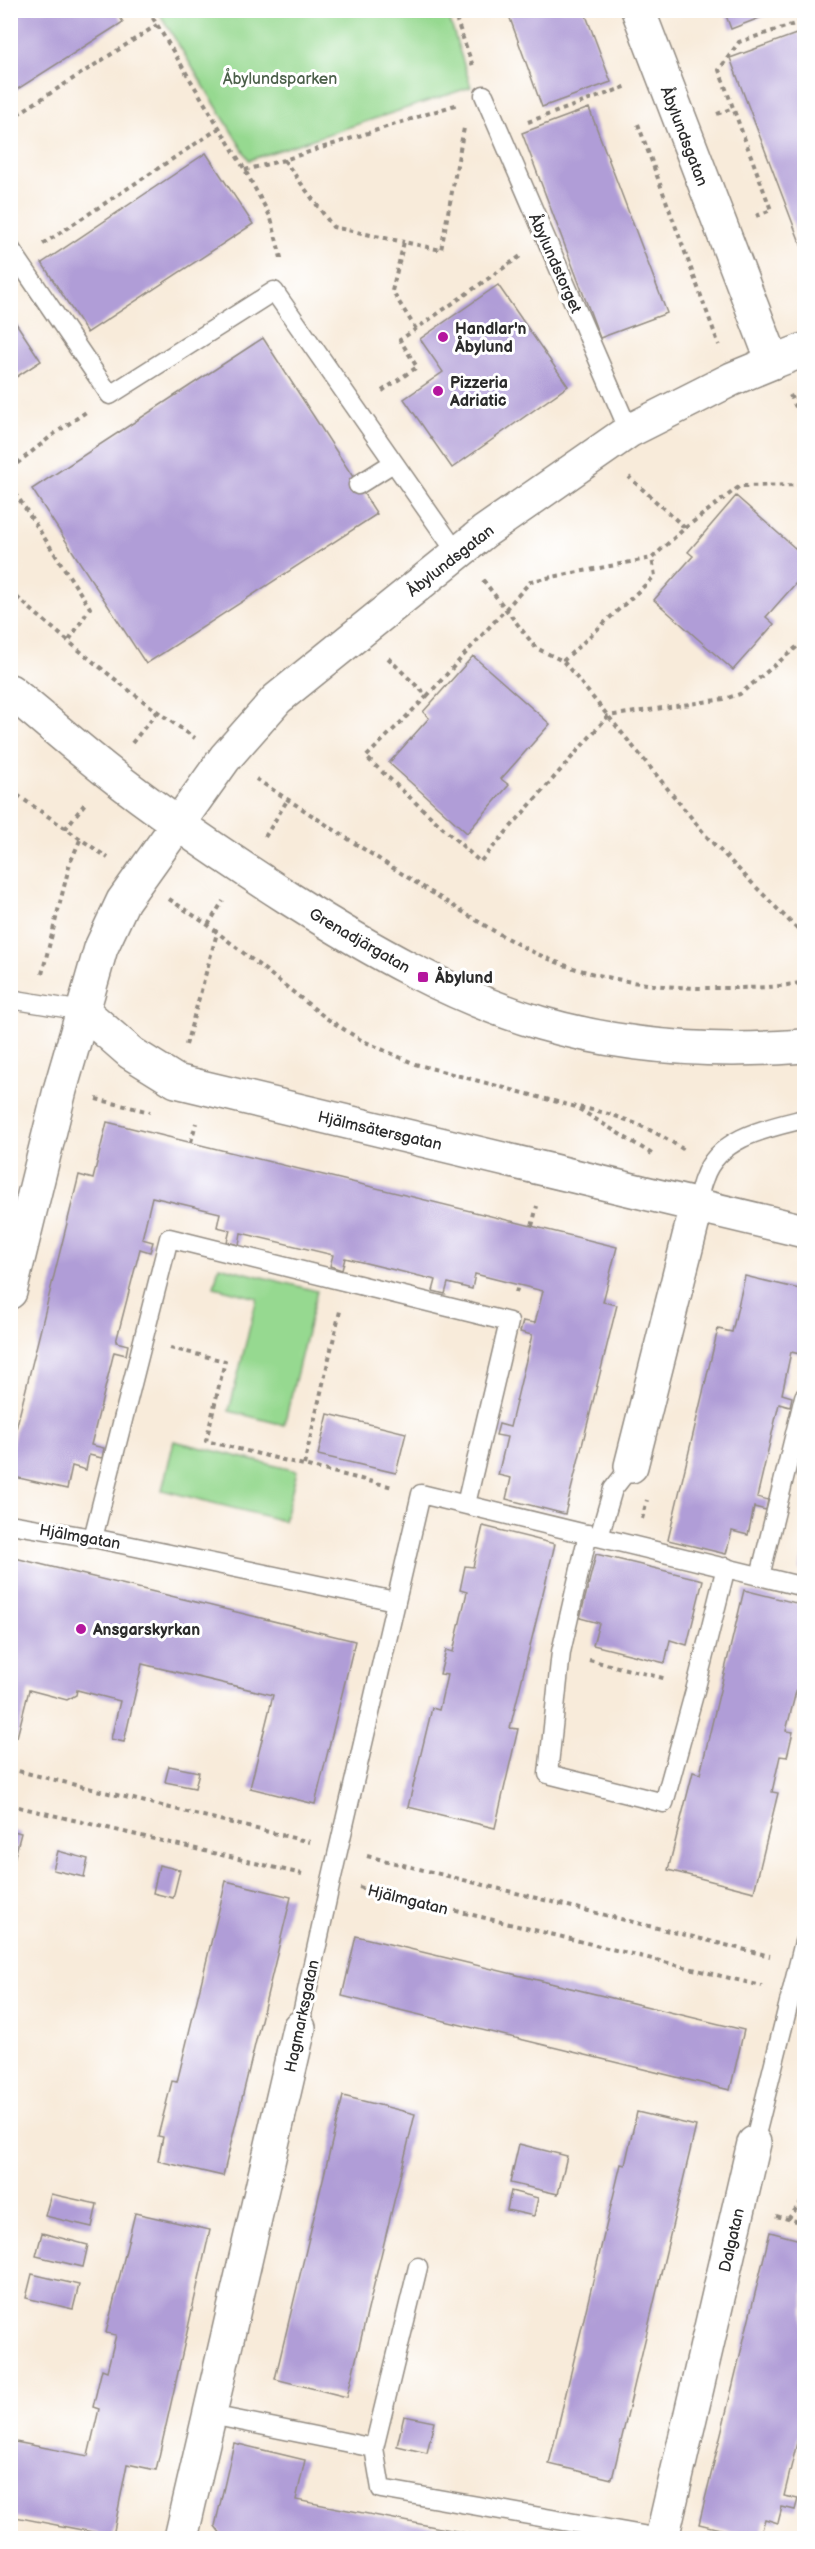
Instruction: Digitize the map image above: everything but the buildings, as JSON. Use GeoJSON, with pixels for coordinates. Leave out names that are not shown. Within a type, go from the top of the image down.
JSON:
{"type":"FeatureCollection","features":[{"type":"Feature","properties":{"kind":"street","name":"Åbylundsgatan"},"geometry":{"type":"LineString","coordinates":[[638,10],[773,362]]}},
{"type":"Feature","properties":{"kind":"street","name":"Åbylundsgatan"},"geometry":{"type":"LineString","coordinates":[[177,823],[225,758],[277,699],[457,552],[629,431],[732,379],[804,350]]}},
{"type":"Feature","properties":{"kind":"street","name":"Grenadjärgatan"},"geometry":{"type":"LineString","coordinates":[[10,691],[108,773],[244,870],[330,924],[423,977],[485,1004],[573,1031],[658,1046],[712,1050],[804,1046]]}},
{"type":"Feature","properties":{"kind":"street"},"geometry":{"type":"LineString","coordinates":[[10,1292],[60,1090],[101,948],[123,901],[177,823]]}},
{"type":"Feature","properties":{"kind":"street","name":"Hjälmsätersgatan"},"geometry":{"type":"LineString","coordinates":[[83,1011],[131,1053],[176,1081],[700,1191],[804,1231]]}},
{"type":"Feature","properties":{"kind":"street"},"geometry":{"type":"LineString","coordinates":[[631,1466],[700,1191]]}},
{"type":"Feature","properties":{"kind":"street","name":"Hagmarksgatan"},"geometry":{"type":"LineString","coordinates":[[181,2538],[299,2028]]}},
{"type":"Feature","properties":{"kind":"street","name":"Dalgatan"},"geometry":{"type":"LineString","coordinates":[[661,2538],[754,2143]]}},
{"type":"Feature","properties":{"kind":"lane","name":"Åbylundstorget"},"geometry":{"type":"LineString","coordinates":[[477,98],[499,133],[629,431]]}},
{"type":"Feature","properties":{"kind":"lane"},"geometry":{"type":"LineString","coordinates":[[15,254],[110,395],[274,291],[457,552]]}},
{"type":"Feature","properties":{"kind":"lane"},"geometry":{"type":"LineString","coordinates":[[358,485],[393,463]]}},
{"type":"Feature","properties":{"kind":"lane"},"geometry":{"type":"LineString","coordinates":[[10,999],[83,1011]]}},
{"type":"Feature","properties":{"kind":"lane"},"geometry":{"type":"LineString","coordinates":[[700,1191],[726,1146],[764,1130],[804,1119]]}},
{"type":"Feature","properties":{"kind":"lane"},"geometry":{"type":"LineString","coordinates":[[764,1130],[804,1132]]}},
{"type":"Feature","properties":{"kind":"lane"},"geometry":{"type":"LineString","coordinates":[[93,1538],[169,1238],[509,1322],[466,1504]]}},
{"type":"Feature","properties":{"kind":"lane"},"geometry":{"type":"LineString","coordinates":[[760,1576],[804,1397]]}},
{"type":"Feature","properties":{"kind":"lane"},"geometry":{"type":"LineString","coordinates":[[631,1466],[613,1489],[594,1535],[561,1652],[548,1774],[664,1803],[726,1568]]}},
{"type":"Feature","properties":{"kind":"lane"},"geometry":{"type":"LineString","coordinates":[[421,1494],[804,1587]]}},
{"type":"Feature","properties":{"kind":"lane","name":"Hagmarksgatan"},"geometry":{"type":"LineString","coordinates":[[299,2028],[338,1848],[421,1494]]}},
{"type":"Feature","properties":{"kind":"lane","name":"Hjälmgatan"},"geometry":{"type":"LineString","coordinates":[[10,1524],[93,1538],[395,1600]]}},
{"type":"Feature","properties":{"kind":"lane","name":"Dalgatan"},"geometry":{"type":"LineString","coordinates":[[754,2143],[804,1942]]}},
{"type":"Feature","properties":{"kind":"lane"},"geometry":{"type":"LineString","coordinates":[[418,2267],[374,2448],[381,2489],[661,2538]]}},
{"type":"Feature","properties":{"kind":"lane"},"geometry":{"type":"LineString","coordinates":[[211,2415],[374,2448]]}},
{"type":"Feature","properties":{"kind":"path"},"geometry":{"type":"LineString","coordinates":[[148,10],[218,129],[245,170],[271,218],[282,259],[280,275],[274,291]]}},
{"type":"Feature","properties":{"kind":"path"},"geometry":{"type":"LineString","coordinates":[[284,160],[333,227],[441,250],[477,98],[453,10]]}},
{"type":"Feature","properties":{"kind":"path"},"geometry":{"type":"LineString","coordinates":[[785,10],[804,20]]}},
{"type":"Feature","properties":{"kind":"path"},"geometry":{"type":"LineString","coordinates":[[722,229],[771,210],[719,70],[739,42],[804,20]]}},
{"type":"Feature","properties":{"kind":"path"},"geometry":{"type":"LineString","coordinates":[[10,119],[157,25]]}},
{"type":"Feature","properties":{"kind":"path"},"geometry":{"type":"LineString","coordinates":[[499,133],[661,74]]}},
{"type":"Feature","properties":{"kind":"path"},"geometry":{"type":"LineString","coordinates":[[621,76],[629,99]]}},
{"type":"Feature","properties":{"kind":"path"},"geometry":{"type":"LineString","coordinates":[[245,170],[284,160],[477,98]]}},
{"type":"Feature","properties":{"kind":"path"},"geometry":{"type":"LineString","coordinates":[[637,121],[732,379]]}},
{"type":"Feature","properties":{"kind":"path"},"geometry":{"type":"LineString","coordinates":[[15,254],[218,129]]}},
{"type":"Feature","properties":{"kind":"path"},"geometry":{"type":"LineString","coordinates":[[356,409],[417,367],[400,340],[545,239]]}},
{"type":"Feature","properties":{"kind":"path"},"geometry":{"type":"LineString","coordinates":[[404,242],[392,291],[416,329]]}},
{"type":"Feature","properties":{"kind":"path"},"geometry":{"type":"LineString","coordinates":[[10,470],[54,434],[110,395]]}},
{"type":"Feature","properties":{"kind":"path"},"geometry":{"type":"LineString","coordinates":[[601,451],[686,528]]}},
{"type":"Feature","properties":{"kind":"path"},"geometry":{"type":"LineString","coordinates":[[10,485],[90,608],[68,642]]}},
{"type":"Feature","properties":{"kind":"path"},"geometry":{"type":"LineString","coordinates":[[804,485],[740,486],[652,558],[531,581],[427,696],[366,757],[480,862],[608,716],[724,699],[740,694],[804,641]]}},
{"type":"Feature","properties":{"kind":"path"},"geometry":{"type":"LineString","coordinates":[[457,552],[506,608],[536,648],[563,661],[708,838],[804,936]]}},
{"type":"Feature","properties":{"kind":"path"},"geometry":{"type":"LineString","coordinates":[[563,661],[655,576],[652,558]]}},
{"type":"Feature","properties":{"kind":"path"},"geometry":{"type":"LineString","coordinates":[[10,591],[68,642],[157,712],[380,861],[495,932],[536,953],[579,970],[622,981],[665,987],[760,988],[804,982]]}},
{"type":"Feature","properties":{"kind":"path"},"geometry":{"type":"LineString","coordinates":[[360,631],[427,696]]}},
{"type":"Feature","properties":{"kind":"path"},"geometry":{"type":"LineString","coordinates":[[10,790],[217,933],[326,1018],[361,1040],[415,1064],[576,1107],[604,1111],[649,1128],[688,1152],[697,1162],[700,1191]]}},
{"type":"Feature","properties":{"kind":"path"},"geometry":{"type":"LineString","coordinates":[[36,1004],[70,862],[80,840]]}},
{"type":"Feature","properties":{"kind":"path"},"geometry":{"type":"LineString","coordinates":[[176,1081],[217,933]]}},
{"type":"Feature","properties":{"kind":"path"},"geometry":{"type":"LineString","coordinates":[[576,1107],[654,1155],[700,1191]]}},
{"type":"Feature","properties":{"kind":"path"},"geometry":{"type":"LineString","coordinates":[[532,1226],[537,1205]]}},
{"type":"Feature","properties":{"kind":"path"},"geometry":{"type":"LineString","coordinates":[[304,1465],[346,1282]]}},
{"type":"Feature","properties":{"kind":"path"},"geometry":{"type":"LineString","coordinates":[[143,1342],[225,1361],[206,1441],[421,1494]]}},
{"type":"Feature","properties":{"kind":"path"},"geometry":{"type":"LineString","coordinates":[[561,1652],[696,1687]]}},
{"type":"Feature","properties":{"kind":"path"},"geometry":{"type":"LineString","coordinates":[[10,1769],[799,1963]]}},
{"type":"Feature","properties":{"kind":"path","name":"Hjälmgatan"},"geometry":{"type":"LineString","coordinates":[[10,1805],[331,1881],[790,2000]]}},
{"type":"Feature","properties":{"kind":"path"},"geometry":{"type":"LineString","coordinates":[[788,2219],[804,2199]]}},
{"type":"Feature","properties":{"kind":"green space","name":"Åbylundsparken"},"geometry":{"type":"Polygon","coordinates":[[[158,11],[447,11],[471,87],[249,160],[158,11]]]}},
{"type":"Feature","properties":{"kind":"green space"},"geometry":{"type":"Polygon","coordinates":[[[219,1266],[317,1291],[284,1425],[229,1411],[257,1298],[214,1287],[219,1266]]]}},
{"type":"Feature","properties":{"kind":"green space"},"geometry":{"type":"Polygon","coordinates":[[[174,1441],[297,1471],[284,1521],[162,1490],[174,1441]]]}},
{"type":"Feature","properties":{"kind":"place","name":"Handlar'n Åbylund"},"geometry":{"type":"Point","coordinates":[443,337]}},
{"type":"Feature","properties":{"kind":"place","name":"Pizzeria Adriatic"},"geometry":{"type":"Point","coordinates":[438,391]}},
{"type":"Feature","properties":{"kind":"place","name":"Åbylund"},"geometry":{"type":"Point","coordinates":[423,977]}},
{"type":"Feature","properties":{"kind":"place","name":"Ansgarskyrkan"},"geometry":{"type":"Point","coordinates":[81,1629]}}]}
